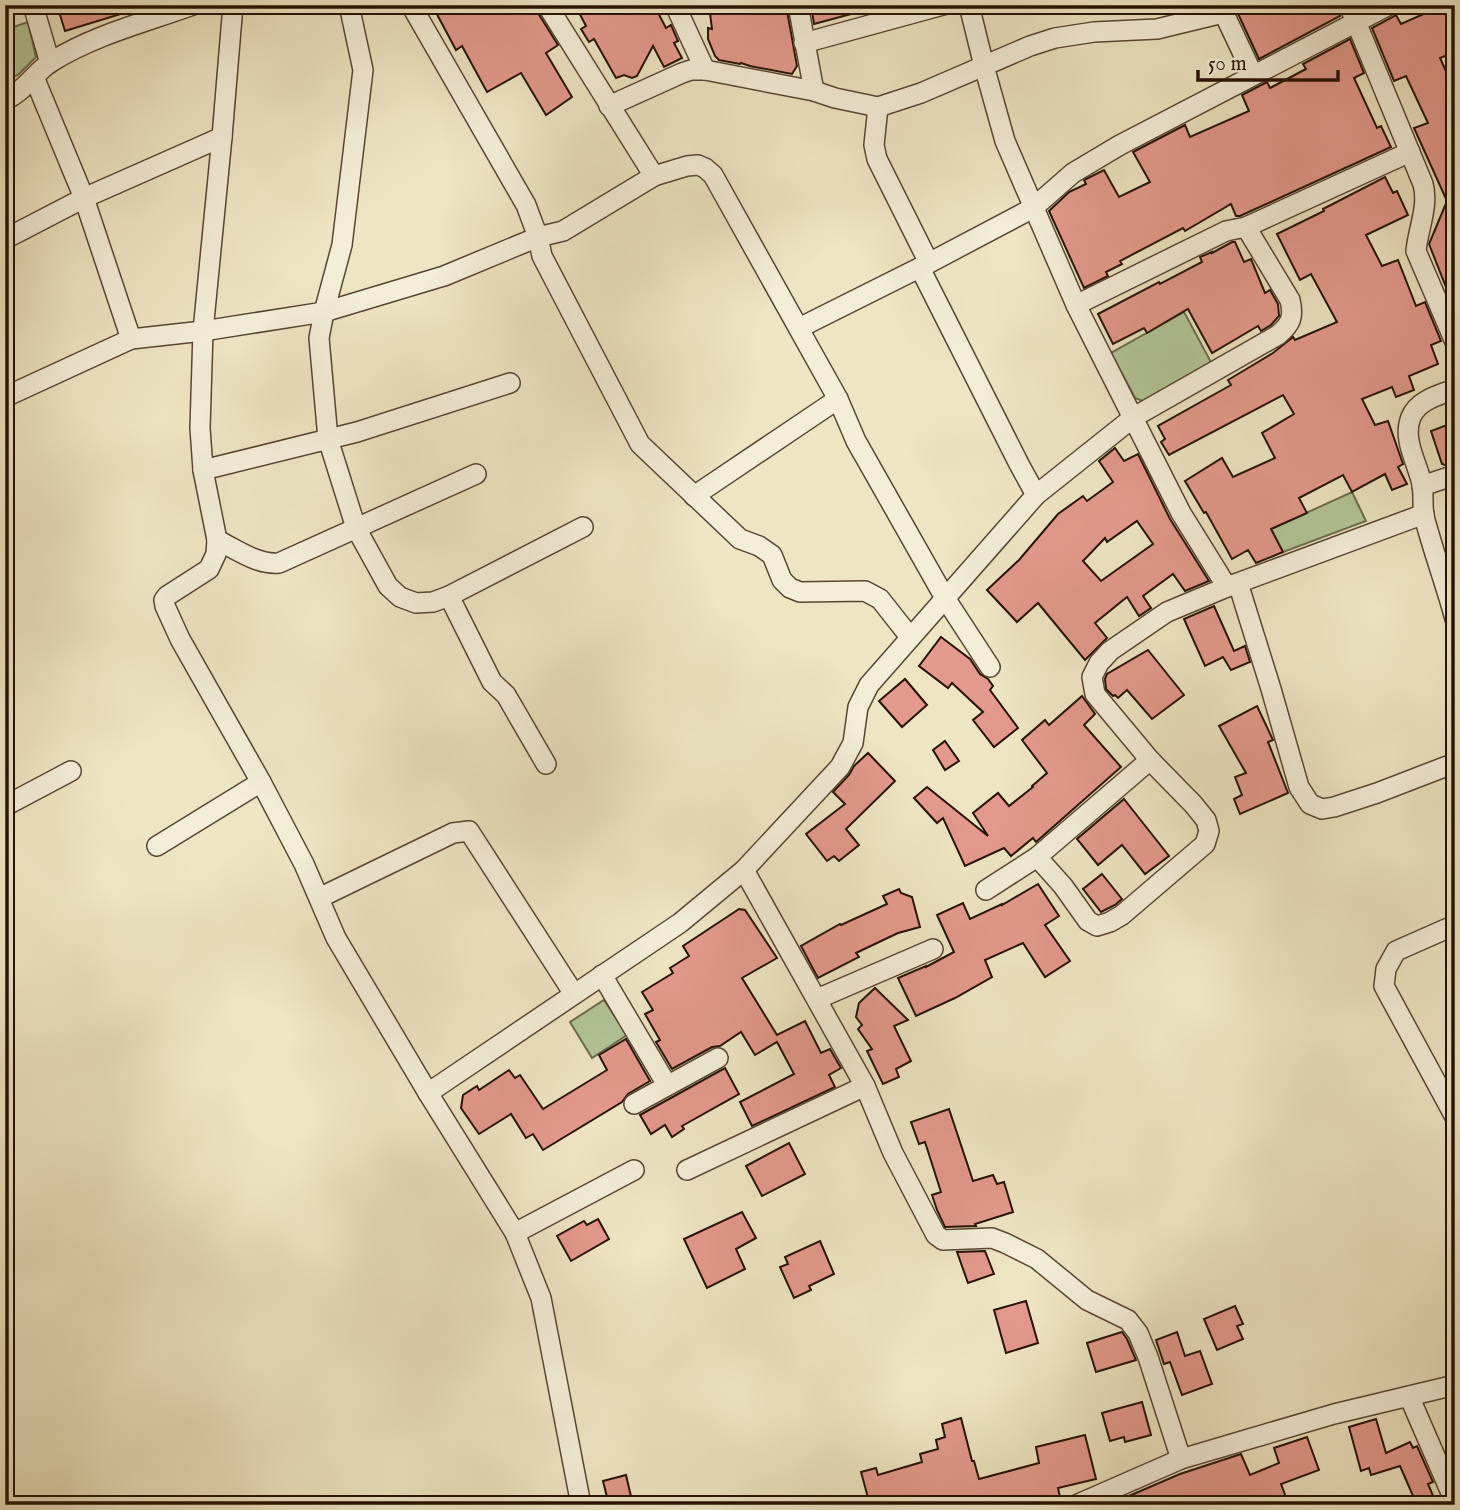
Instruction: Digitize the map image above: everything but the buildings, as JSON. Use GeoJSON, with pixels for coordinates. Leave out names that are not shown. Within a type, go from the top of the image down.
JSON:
{"type":"FeatureCollection","features":[{"type":"Feature","properties":{"kind":"street"},"geometry":{"type":"LineString","coordinates":[[33,5],[50,63]]}},
{"type":"Feature","properties":{"kind":"street"},"geometry":{"type":"LineString","coordinates":[[5,100],[14,97],[50,63],[97,39],[193,5]]}},
{"type":"Feature","properties":{"kind":"street"},"geometry":{"type":"LineString","coordinates":[[233,5],[203,331],[200,428],[203,470],[217,540],[216,554],[209,569],[167,596],[164,600],[165,606],[180,639],[304,864],[336,939],[515,1233],[541,1298],[581,1505]]}},
{"type":"Feature","properties":{"kind":"street"},"geometry":{"type":"LineString","coordinates":[[349,5],[363,70],[342,245],[319,338],[328,439],[356,528],[388,586],[400,597],[416,603],[433,602],[449,596],[583,527]]}},
{"type":"Feature","properties":{"kind":"street"},"geometry":{"type":"LineString","coordinates":[[411,5],[526,205],[542,256],[640,444],[740,539],[759,546],[772,555],[782,580],[790,588],[800,592],[865,591],[880,599],[910,637]]}},
{"type":"Feature","properties":{"kind":"street"},"geometry":{"type":"LineString","coordinates":[[547,5],[654,176]]}},
{"type":"Feature","properties":{"kind":"street"},"geometry":{"type":"LineString","coordinates":[[675,5],[705,71]]}},
{"type":"Feature","properties":{"kind":"street"},"geometry":{"type":"LineString","coordinates":[[798,5],[814,91]]}},
{"type":"Feature","properties":{"kind":"street"},"geometry":{"type":"LineString","coordinates":[[804,43],[943,5]]}},
{"type":"Feature","properties":{"kind":"street"},"geometry":{"type":"LineString","coordinates":[[969,5],[1004,141],[1076,305],[1181,513],[1232,584],[1271,689],[1298,787],[1310,804],[1322,809],[1377,793],[1455,763]]}},
{"type":"Feature","properties":{"kind":"street"},"geometry":{"type":"LineString","coordinates":[[799,328],[1033,208],[1073,173],[1120,145],[1253,75],[1352,14],[1389,5]]}},
{"type":"Feature","properties":{"kind":"street"},"geometry":{"type":"LineString","coordinates":[[609,106],[682,72],[705,71],[814,91],[878,107],[921,93],[1030,47],[1064,36],[1157,29],[1222,9],[1253,75]]}},
{"type":"Feature","properties":{"kind":"street"},"geometry":{"type":"LineString","coordinates":[[1352,14],[1423,184],[1426,195],[1416,251],[1455,342]]}},
{"type":"Feature","properties":{"kind":"street"},"geometry":{"type":"LineString","coordinates":[[34,77],[84,198],[131,339]]}},
{"type":"Feature","properties":{"kind":"street"},"geometry":{"type":"LineString","coordinates":[[878,107],[874,145],[877,159],[924,266],[1036,495]]}},
{"type":"Feature","properties":{"kind":"street"},"geometry":{"type":"LineString","coordinates":[[5,239],[84,198],[222,137]]}},
{"type":"Feature","properties":{"kind":"street"},"geometry":{"type":"LineString","coordinates":[[1076,305],[1226,231],[1246,227],[1410,152]]}},
{"type":"Feature","properties":{"kind":"street"},"geometry":{"type":"LineString","coordinates":[[5,397],[131,339],[324,312],[444,276],[538,237],[563,231],[654,176],[698,165],[713,175],[838,399],[856,441],[946,598],[990,667]]}},
{"type":"Feature","properties":{"kind":"street"},"geometry":{"type":"LineString","coordinates":[[428,1093],[680,923],[744,870],[840,767],[853,743],[858,707],[869,685],[1036,495],[1133,417],[1287,327],[1292,317],[1290,300],[1246,227]]}},
{"type":"Feature","properties":{"kind":"street"},"geometry":{"type":"LineString","coordinates":[[203,470],[357,432],[510,383]]}},
{"type":"Feature","properties":{"kind":"street"},"geometry":{"type":"LineString","coordinates":[[1453,608],[1424,514],[1422,486],[1408,436],[1408,426],[1412,414],[1428,399],[1455,389]]}},
{"type":"Feature","properties":{"kind":"street"},"geometry":{"type":"LineString","coordinates":[[695,496],[838,399]]}},
{"type":"Feature","properties":{"kind":"street"},"geometry":{"type":"LineString","coordinates":[[217,540],[260,561],[279,563],[476,474]]}},
{"type":"Feature","properties":{"kind":"street"},"geometry":{"type":"LineString","coordinates":[[1422,486],[1455,475]]}},
{"type":"Feature","properties":{"kind":"street"},"geometry":{"type":"LineString","coordinates":[[1037,857],[1063,886],[1088,921],[1097,926],[1122,915],[1205,844],[1209,831],[1206,820],[1150,760],[1095,694],[1092,677],[1098,663],[1110,651],[1167,612],[1232,584],[1424,514]]}},
{"type":"Feature","properties":{"kind":"street"},"geometry":{"type":"LineString","coordinates":[[449,596],[492,682],[506,695],[546,764]]}},
{"type":"Feature","properties":{"kind":"street"},"geometry":{"type":"LineString","coordinates":[[986,890],[1037,857],[1150,760]]}},
{"type":"Feature","properties":{"kind":"street"},"geometry":{"type":"LineString","coordinates":[[5,806],[71,771]]}},
{"type":"Feature","properties":{"kind":"street"},"geometry":{"type":"LineString","coordinates":[[157,846],[261,782]]}},
{"type":"Feature","properties":{"kind":"street"},"geometry":{"type":"LineString","coordinates":[[318,898],[453,833],[469,831],[574,994]]}},
{"type":"Feature","properties":{"kind":"street"},"geometry":{"type":"LineString","coordinates":[[744,870],[865,1086],[893,1153],[936,1235],[943,1240],[992,1238],[1005,1243],[1037,1259],[1087,1300],[1128,1320],[1138,1333],[1181,1459]]}},
{"type":"Feature","properties":{"kind":"street"},"geometry":{"type":"LineString","coordinates":[[1455,925],[1396,951],[1386,969],[1384,986],[1455,1117]]}},
{"type":"Feature","properties":{"kind":"street"},"geometry":{"type":"LineString","coordinates":[[817,999],[933,949]]}},
{"type":"Feature","properties":{"kind":"street"},"geometry":{"type":"LineString","coordinates":[[602,975],[667,1085]]}},
{"type":"Feature","properties":{"kind":"street"},"geometry":{"type":"LineString","coordinates":[[634,1104],[718,1058]]}},
{"type":"Feature","properties":{"kind":"street"},"geometry":{"type":"LineString","coordinates":[[687,1170],[865,1086]]}},
{"type":"Feature","properties":{"kind":"street"},"geometry":{"type":"LineString","coordinates":[[515,1233],[634,1170]]}},
{"type":"Feature","properties":{"kind":"street"},"geometry":{"type":"LineString","coordinates":[[1081,1504],[1181,1459],[1334,1414],[1455,1385]]}},
{"type":"Feature","properties":{"kind":"street"},"geometry":{"type":"LineString","coordinates":[[1409,1396],[1455,1502]]}},
{"type":"Feature","properties":{"kind":"green space"},"geometry":{"type":"Polygon","coordinates":[[[28,22],[36,57],[18,75],[5,81],[5,30],[28,22]]]}},
{"type":"Feature","properties":{"kind":"green space"},"geometry":{"type":"Polygon","coordinates":[[[1184,312],[1212,364],[1145,402],[1135,398],[1111,353],[1184,312]]]}},
{"type":"Feature","properties":{"kind":"green space"},"geometry":{"type":"Polygon","coordinates":[[[1352,492],[1366,521],[1283,552],[1271,529],[1352,492]]]}},
{"type":"Feature","properties":{"kind":"green space"},"geometry":{"type":"Polygon","coordinates":[[[604,1000],[627,1035],[592,1058],[570,1022],[604,1000]]]}}]}
